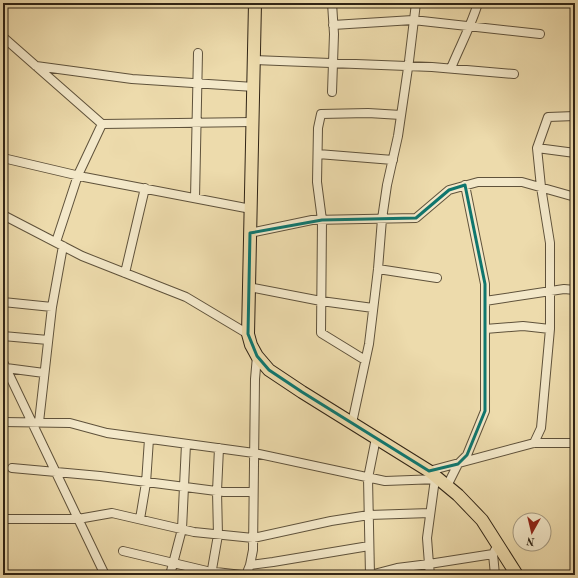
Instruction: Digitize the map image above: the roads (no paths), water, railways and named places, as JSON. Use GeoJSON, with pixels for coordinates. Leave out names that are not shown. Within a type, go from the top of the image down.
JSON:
{"type":"FeatureCollection","features":[{"type":"Feature","properties":{"kind":"highway"},"geometry":{"type":"LineString","coordinates":[[255,3],[248,334],[251,346],[269,370],[376,438],[458,495],[482,520],[495,550],[517,575]]}},
{"type":"Feature","properties":{"kind":"street"},"geometry":{"type":"LineString","coordinates":[[332,3],[332,92]]}},
{"type":"Feature","properties":{"kind":"street"},"geometry":{"type":"LineString","coordinates":[[352,423],[365,360],[373,308],[382,219],[401,115],[416,3]]}},
{"type":"Feature","properties":{"kind":"street"},"geometry":{"type":"LineString","coordinates":[[451,68],[470,26],[478,3]]}},
{"type":"Feature","properties":{"kind":"street"},"geometry":{"type":"LineString","coordinates":[[333,25],[413,20],[540,34]]}},
{"type":"Feature","properties":{"kind":"street"},"geometry":{"type":"LineString","coordinates":[[3,37],[102,124],[253,122]]}},
{"type":"Feature","properties":{"kind":"street"},"geometry":{"type":"LineString","coordinates":[[195,198],[198,53]]}},
{"type":"Feature","properties":{"kind":"street"},"geometry":{"type":"LineString","coordinates":[[254,60],[451,68],[514,74]]}},
{"type":"Feature","properties":{"kind":"street"},"geometry":{"type":"LineString","coordinates":[[36,66],[132,78],[254,87]]}},
{"type":"Feature","properties":{"kind":"street"},"geometry":{"type":"LineString","coordinates":[[365,360],[321,333],[322,220],[317,182],[318,128],[321,114],[368,113],[401,115]]}},
{"type":"Feature","properties":{"kind":"street"},"geometry":{"type":"LineString","coordinates":[[534,443],[541,428],[550,329],[550,243],[541,187],[537,148],[548,117],[575,116]]}},
{"type":"Feature","properties":{"kind":"street"},"geometry":{"type":"LineString","coordinates":[[35,422],[44,373],[60,244],[78,175],[102,124]]}},
{"type":"Feature","properties":{"kind":"street"},"geometry":{"type":"LineString","coordinates":[[537,148],[575,153]]}},
{"type":"Feature","properties":{"kind":"street"},"geometry":{"type":"LineString","coordinates":[[318,154],[392,160]]}},
{"type":"Feature","properties":{"kind":"street"},"geometry":{"type":"LineString","coordinates":[[3,158],[78,175],[251,209]]}},
{"type":"Feature","properties":{"kind":"street"},"geometry":{"type":"LineString","coordinates":[[250,233],[312,220],[416,218],[449,190],[478,182],[522,182],[575,197]]}},
{"type":"Feature","properties":{"kind":"street"},"geometry":{"type":"LineString","coordinates":[[3,422],[70,423],[107,433],[254,453],[385,481],[437,479],[458,464],[467,455],[485,411],[484,284],[465,186]]}},
{"type":"Feature","properties":{"kind":"street"},"geometry":{"type":"LineString","coordinates":[[125,272],[145,188]]}},
{"type":"Feature","properties":{"kind":"street"},"geometry":{"type":"LineString","coordinates":[[3,216],[82,256],[186,296],[248,334]]}},
{"type":"Feature","properties":{"kind":"street"},"geometry":{"type":"LineString","coordinates":[[378,269],[437,278]]}},
{"type":"Feature","properties":{"kind":"street"},"geometry":{"type":"LineString","coordinates":[[249,287],[321,301],[373,308]]}},
{"type":"Feature","properties":{"kind":"street"},"geometry":{"type":"LineString","coordinates":[[485,301],[564,289],[575,290]]}},
{"type":"Feature","properties":{"kind":"street"},"geometry":{"type":"LineString","coordinates":[[3,302],[52,307]]}},
{"type":"Feature","properties":{"kind":"street"},"geometry":{"type":"LineString","coordinates":[[485,329],[523,326],[550,329]]}},
{"type":"Feature","properties":{"kind":"street"},"geometry":{"type":"LineString","coordinates":[[3,336],[48,340]]}},
{"type":"Feature","properties":{"kind":"street"},"geometry":{"type":"LineString","coordinates":[[246,575],[253,550],[255,379],[257,356]]}},
{"type":"Feature","properties":{"kind":"street"},"geometry":{"type":"LineString","coordinates":[[4,365],[44,373]]}},
{"type":"Feature","properties":{"kind":"street"},"geometry":{"type":"LineString","coordinates":[[4,365],[35,422],[56,472],[105,575]]}},
{"type":"Feature","properties":{"kind":"street"},"geometry":{"type":"LineString","coordinates":[[140,519],[146,483],[149,438]]}},
{"type":"Feature","properties":{"kind":"street"},"geometry":{"type":"LineString","coordinates":[[376,438],[368,478],[370,575],[397,568],[429,564],[495,550],[495,575]]}},
{"type":"Feature","properties":{"kind":"street"},"geometry":{"type":"LineString","coordinates":[[430,575],[427,538],[430,513],[437,479],[458,464],[534,443],[575,443]]}},
{"type":"Feature","properties":{"kind":"street"},"geometry":{"type":"LineString","coordinates":[[170,575],[182,529],[186,444]]}},
{"type":"Feature","properties":{"kind":"street"},"geometry":{"type":"LineString","coordinates":[[211,573],[218,535],[217,491],[219,448]]}},
{"type":"Feature","properties":{"kind":"street"},"geometry":{"type":"LineString","coordinates":[[12,468],[100,476],[217,491],[253,492]]}},
{"type":"Feature","properties":{"kind":"street"},"geometry":{"type":"LineString","coordinates":[[3,519],[78,519],[112,513],[182,529],[218,535],[253,538],[369,515],[430,513]]}},
{"type":"Feature","properties":{"kind":"street"},"geometry":{"type":"LineString","coordinates":[[250,565],[296,559],[369,546]]}},
{"type":"Feature","properties":{"kind":"street"},"geometry":{"type":"LineString","coordinates":[[123,551],[211,573],[242,575]]}}]}
